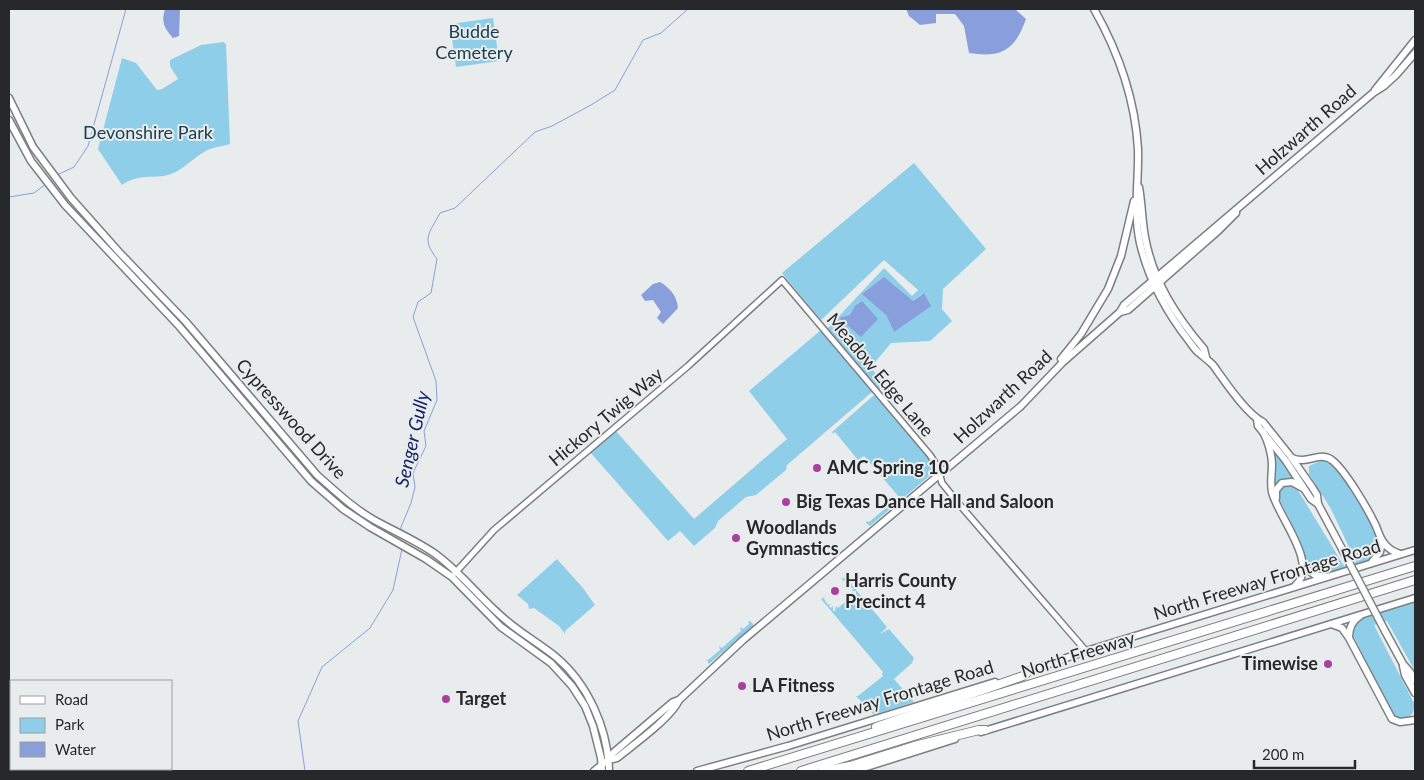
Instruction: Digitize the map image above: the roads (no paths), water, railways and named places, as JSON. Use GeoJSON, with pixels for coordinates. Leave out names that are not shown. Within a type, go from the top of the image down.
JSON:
{"type":"FeatureCollection","features":[{"type":"Feature","properties":{"kind":"highway","name":"North Freeway"},"geometry":{"type":"LineString","coordinates":[[748,771],[1125,657],[1415,566]]}},
{"type":"Feature","properties":{"kind":"highway","name":"North Freeway"},"geometry":{"type":"LineString","coordinates":[[801,771],[1415,580]]}},
{"type":"Feature","properties":{"kind":"highway"},"geometry":{"type":"LineString","coordinates":[[780,761],[784,756],[876,727],[1023,676],[1029,671]]}},
{"type":"Feature","properties":{"kind":"highway"},"geometry":{"type":"LineString","coordinates":[[823,771],[850,766],[914,746],[985,730]]}},
{"type":"Feature","properties":{"kind":"main road"},"geometry":{"type":"LineString","coordinates":[[1094,9],[1118,55],[1126,78],[1136,129],[1137,227],[1141,249],[1156,282],[1182,321],[1204,349],[1206,357]]}},
{"type":"Feature","properties":{"kind":"main road","name":"Holzwarth Road"},"geometry":{"type":"LineString","coordinates":[[1373,93],[1415,40]]}},
{"type":"Feature","properties":{"kind":"main road","name":"Holzwarth Road"},"geometry":{"type":"LineString","coordinates":[[1120,312],[1128,310],[1145,295],[1167,268],[1233,210],[1236,210],[1373,93],[1384,86],[1415,52]]}},
{"type":"Feature","properties":{"kind":"main road","name":"Cypresswood Drive"},"geometry":{"type":"LineString","coordinates":[[9,98],[23,128],[45,166],[62,187],[119,252],[186,322],[318,475],[339,496],[372,519],[431,552],[507,621],[557,658],[576,679],[600,723],[606,746],[609,771]]}},
{"type":"Feature","properties":{"kind":"main road","name":"Cypresswood Drive"},"geometry":{"type":"LineString","coordinates":[[9,120],[38,170],[54,192],[178,326],[311,481],[343,509],[370,527],[454,574],[501,627],[551,663],[572,686],[585,706],[593,726],[602,768]]}},
{"type":"Feature","properties":{"kind":"main road"},"geometry":{"type":"LineString","coordinates":[[15,133],[23,128]]}},
{"type":"Feature","properties":{"kind":"main road"},"geometry":{"type":"LineString","coordinates":[[1138,180],[1142,201],[1143,227],[1162,301],[1185,336],[1199,353],[1206,357],[1257,419],[1262,422],[1307,480],[1385,631],[1415,682]]}},
{"type":"Feature","properties":{"kind":"main road"},"geometry":{"type":"LineString","coordinates":[[1052,373],[1058,362],[1082,334],[1108,289],[1121,256],[1129,228],[1133,203],[1136,199]]}},
{"type":"Feature","properties":{"kind":"main road","name":"Holzwarth Road"},"geometry":{"type":"LineString","coordinates":[[608,760],[617,758],[657,724],[677,705],[679,700],[743,640],[1021,406],[1052,373],[1120,312],[1124,305],[1156,282],[1218,231],[1236,213],[1236,210]]}},
{"type":"Feature","properties":{"kind":"main road"},"geometry":{"type":"LineString","coordinates":[[1152,263],[1160,268],[1167,268]]}},
{"type":"Feature","properties":{"kind":"main road"},"geometry":{"type":"LineString","coordinates":[[1145,295],[1153,295],[1162,301]]}},
{"type":"Feature","properties":{"kind":"main road"},"geometry":{"type":"LineString","coordinates":[[1257,419],[1258,426],[1286,461],[1311,498],[1318,504]]}},
{"type":"Feature","properties":{"kind":"main road"},"geometry":{"type":"LineString","coordinates":[[1263,431],[1272,467],[1271,489],[1295,540],[1304,567],[1303,576],[1292,588]]}},
{"type":"Feature","properties":{"kind":"main road"},"geometry":{"type":"LineString","coordinates":[[1291,457],[1301,461],[1323,456],[1338,466],[1368,510],[1382,541],[1390,549],[1401,554]]}},
{"type":"Feature","properties":{"kind":"main road"},"geometry":{"type":"LineString","coordinates":[[1307,480],[1305,468],[1311,460]]}},
{"type":"Feature","properties":{"kind":"main road"},"geometry":{"type":"LineString","coordinates":[[1278,506],[1276,490],[1282,483],[1297,484],[1306,490]]}},
{"type":"Feature","properties":{"kind":"main road"},"geometry":{"type":"LineString","coordinates":[[1371,563],[1380,552],[1382,541]]}},
{"type":"Feature","properties":{"kind":"main road","name":"North Freeway Frontage Road"},"geometry":{"type":"LineString","coordinates":[[697,771],[875,720],[1086,651],[1415,550]]}},
{"type":"Feature","properties":{"kind":"main road"},"geometry":{"type":"LineString","coordinates":[[426,558],[431,552]]}},
{"type":"Feature","properties":{"kind":"main road"},"geometry":{"type":"LineString","coordinates":[[1304,567],[1315,575],[1327,577]]}},
{"type":"Feature","properties":{"kind":"main road"},"geometry":{"type":"LineString","coordinates":[[854,771],[1413,599]]}},
{"type":"Feature","properties":{"kind":"main road"},"geometry":{"type":"LineString","coordinates":[[1349,638],[1349,630],[1352,624],[1362,614]]}},
{"type":"Feature","properties":{"kind":"main road"},"geometry":{"type":"LineString","coordinates":[[501,627],[507,621]]}},
{"type":"Feature","properties":{"kind":"main road"},"geometry":{"type":"LineString","coordinates":[[1329,624],[1342,628],[1349,638],[1389,715],[1396,722],[1404,722],[1414,718]]}},
{"type":"Feature","properties":{"kind":"main road"},"geometry":{"type":"LineString","coordinates":[[551,663],[557,658]]}},
{"type":"Feature","properties":{"kind":"main road"},"geometry":{"type":"LineString","coordinates":[[1403,664],[1405,674],[1415,693]]}},
{"type":"Feature","properties":{"kind":"main road","name":"Holzwarth Road"},"geometry":{"type":"LineString","coordinates":[[594,771],[602,768],[618,748],[673,702],[679,700]]}},
{"type":"Feature","properties":{"kind":"main road"},"geometry":{"type":"LineString","coordinates":[[606,746],[618,748]]}},
{"type":"Feature","properties":{"kind":"street","name":"Meadow Edge Lane"},"geometry":{"type":"LineString","coordinates":[[782,280],[930,455],[942,482],[959,504],[1086,651]]}},
{"type":"Feature","properties":{"kind":"street","name":"Hickory Twig Way"},"geometry":{"type":"LineString","coordinates":[[454,574],[494,530],[694,361],[782,280]]}},
{"type":"Feature","properties":{"kind":"water"},"geometry":{"type":"Polygon","coordinates":[[[165,9],[180,9],[179,36],[173,38],[165,28],[163,18],[165,9]]]}},
{"type":"Feature","properties":{"kind":"water"},"geometry":{"type":"Polygon","coordinates":[[[906,9],[1015,9],[1026,19],[1022,30],[1012,45],[999,53],[980,54],[969,53],[964,26],[955,14],[936,14],[936,23],[920,25],[909,16],[906,9]]]}},
{"type":"Feature","properties":{"kind":"water"},"geometry":{"type":"Polygon","coordinates":[[[884,277],[913,301],[924,293],[931,306],[894,332],[886,315],[862,294],[884,277]]]}},
{"type":"Feature","properties":{"kind":"water"},"geometry":{"type":"Polygon","coordinates":[[[660,282],[672,293],[678,308],[663,324],[657,318],[661,312],[653,300],[645,301],[641,295],[653,284],[660,282]]]}},
{"type":"Feature","properties":{"kind":"water"},"geometry":{"type":"Polygon","coordinates":[[[862,301],[878,319],[861,337],[839,318],[850,315],[855,306],[862,301]]]}},
{"type":"Feature","properties":{"kind":"waterway"},"geometry":{"type":"LineString","coordinates":[[57,175],[74,167],[88,146],[126,9]]}},
{"type":"Feature","properties":{"kind":"waterway","name":"Senger Gully"},"geometry":{"type":"LineString","coordinates":[[401,530],[415,487],[413,473],[426,446],[424,431],[437,400],[436,381],[413,317],[418,302],[431,293],[437,259],[429,246],[428,236],[430,231],[440,213],[455,208],[535,132],[552,126],[615,90],[643,40],[661,33],[688,9]]}},
{"type":"Feature","properties":{"kind":"waterway"},"geometry":{"type":"LineString","coordinates":[[9,197],[34,193],[46,184]]}},
{"type":"Feature","properties":{"kind":"waterway","name":"Senger Gully"},"geometry":{"type":"LineString","coordinates":[[305,771],[298,721],[322,667],[370,628],[393,590],[402,549]]}},
{"type":"Feature","properties":{"kind":"place","name":"AMC Spring 10"},"geometry":{"type":"Point","coordinates":[817,468]}},
{"type":"Feature","properties":{"kind":"place","name":"Big Texas Dance Hall and Saloon"},"geometry":{"type":"Point","coordinates":[786,502]}},
{"type":"Feature","properties":{"kind":"place","name":"Woodlands Gymnastics"},"geometry":{"type":"Point","coordinates":[736,538]}},
{"type":"Feature","properties":{"kind":"place","name":"Harris County Precinct 4"},"geometry":{"type":"Point","coordinates":[835,591]}},
{"type":"Feature","properties":{"kind":"place","name":"Timewise"},"geometry":{"type":"Point","coordinates":[1328,664]}},
{"type":"Feature","properties":{"kind":"place","name":"LA Fitness"},"geometry":{"type":"Point","coordinates":[742,686]}},
{"type":"Feature","properties":{"kind":"place","name":"Target"},"geometry":{"type":"Point","coordinates":[446,699]}},
{"type":"Feature","properties":{"kind":"park label","name":"Budde Cemetery"},"geometry":{"type":"Point","coordinates":[474,42]}},
{"type":"Feature","properties":{"kind":"park label","name":"Devonshire Park"},"geometry":{"type":"Point","coordinates":[148,133]}}]}
